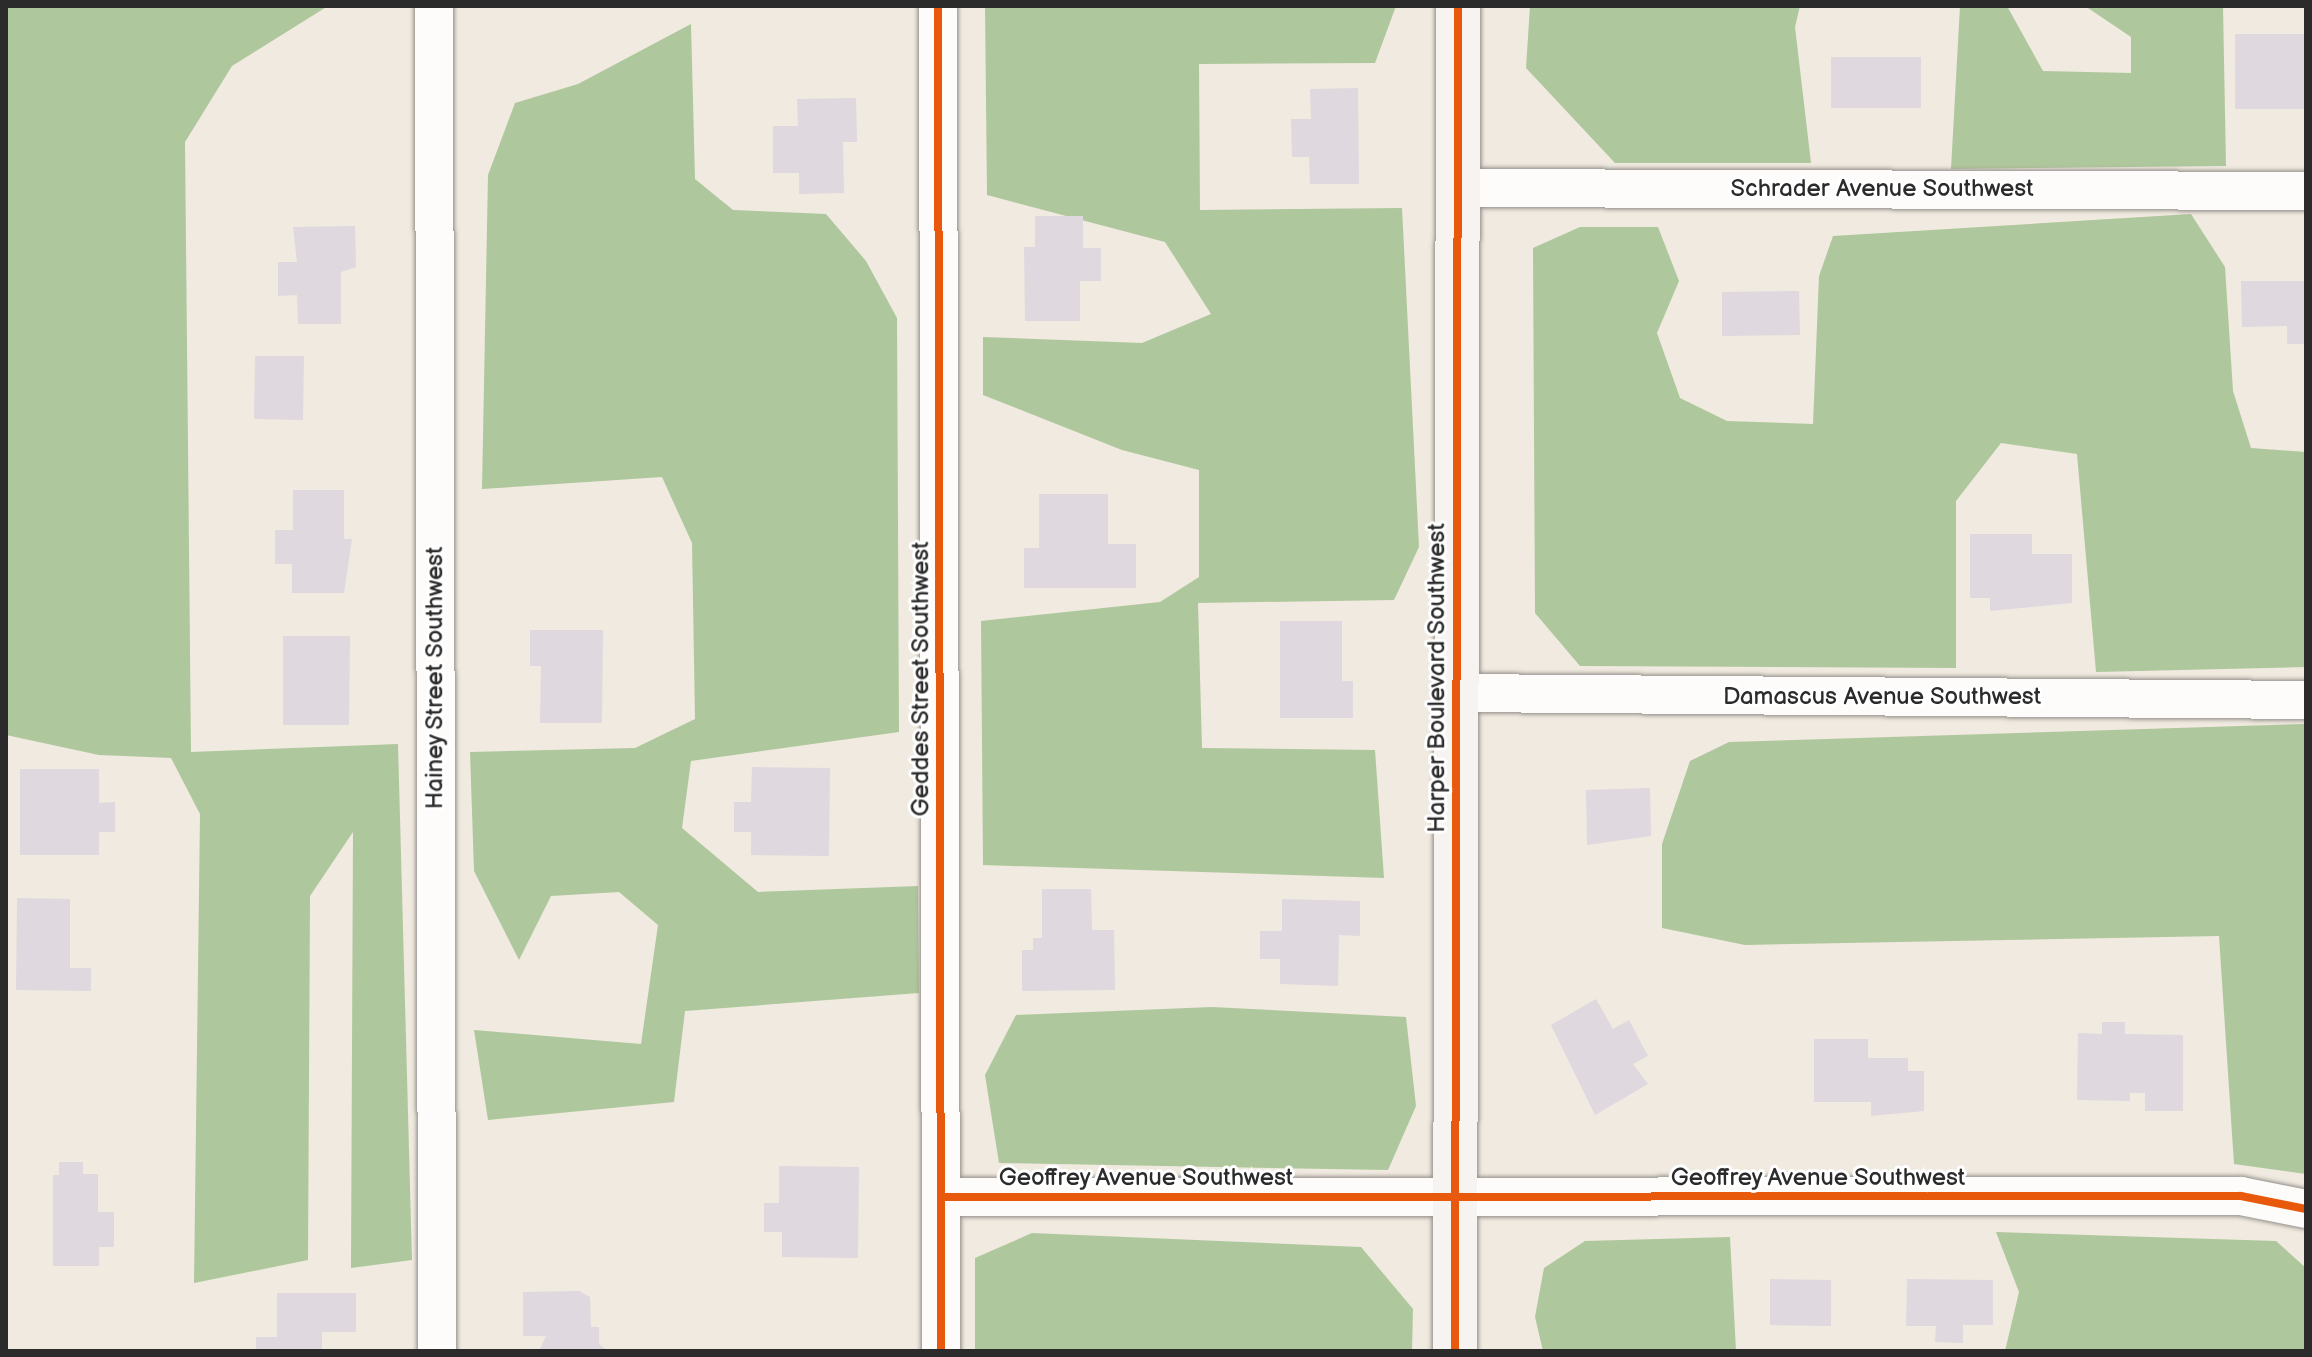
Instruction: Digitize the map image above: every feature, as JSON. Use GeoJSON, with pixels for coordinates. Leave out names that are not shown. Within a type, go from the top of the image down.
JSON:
{"type":"FeatureCollection","features":[{"type":"Feature","properties":{"kind":"street","name":"Hainey Street Southwest"},"geometry":{"type":"LineString","coordinates":[[434,6],[437,1351]]}},
{"type":"Feature","properties":{"kind":"street","name":"Geddes Street Southwest"},"geometry":{"type":"LineString","coordinates":[[938,6],[944,1197],[941,1351]]}},
{"type":"Feature","properties":{"kind":"street","name":"Harper Boulevard Southwest"},"geometry":{"type":"LineString","coordinates":[[1455,1351],[1458,6]]}},
{"type":"Feature","properties":{"kind":"street","name":"Schrader Avenue Southwest"},"geometry":{"type":"LineString","coordinates":[[1458,188],[2306,191]]}},
{"type":"Feature","properties":{"kind":"street","name":"Damascus Avenue Southwest"},"geometry":{"type":"LineString","coordinates":[[1458,693],[2306,700]]}},
{"type":"Feature","properties":{"kind":"street","name":"Geoffrey Avenue Southwest"},"geometry":{"type":"LineString","coordinates":[[944,1197],[1455,1201],[2241,1196],[2306,1209]]}},
{"type":"Feature","properties":{"kind":"green space"},"geometry":{"type":"Polygon","coordinates":[[[6,6],[328,6],[232,66],[185,142],[191,752],[398,744],[412,1260],[351,1268],[353,832],[310,896],[308,1260],[194,1283],[200,814],[171,758],[99,755],[6,735],[6,6]]]}},
{"type":"Feature","properties":{"kind":"green space"},"geometry":{"type":"Polygon","coordinates":[[[985,6],[1396,6],[1375,63],[1199,64],[1200,210],[1402,208],[1419,547],[1394,600],[1198,603],[1202,748],[1375,750],[1384,878],[983,865],[981,621],[1160,602],[1199,577],[1199,470],[1122,450],[983,395],[983,337],[1142,343],[1211,314],[1165,242],[987,195],[985,6]]]}},
{"type":"Feature","properties":{"kind":"green space"},"geometry":{"type":"Polygon","coordinates":[[[1530,6],[1800,6],[1795,27],[1811,163],[1615,163],[1526,68],[1530,6]]]}},
{"type":"Feature","properties":{"kind":"green space"},"geometry":{"type":"Polygon","coordinates":[[[1960,6],[2007,6],[2043,71],[2131,73],[2131,37],[2085,6],[2223,6],[2226,166],[1951,169],[1960,6]]]}},
{"type":"Feature","properties":{"kind":"green space"},"geometry":{"type":"Polygon","coordinates":[[[691,24],[695,179],[733,210],[826,214],[866,261],[897,318],[899,732],[691,761],[682,828],[758,892],[918,886],[919,993],[685,1011],[674,1102],[488,1120],[474,1030],[641,1044],[658,925],[619,892],[551,896],[519,960],[474,871],[470,752],[635,748],[695,719],[692,543],[662,477],[482,489],[488,175],[515,103],[578,84],[691,24]]]}},
{"type":"Feature","properties":{"kind":"green space"},"geometry":{"type":"Polygon","coordinates":[[[2191,214],[2225,267],[2233,391],[2251,448],[2306,452],[2306,667],[2096,672],[2077,454],[2001,443],[1956,501],[1956,668],[1580,666],[1535,613],[1533,248],[1580,227],[1658,227],[1679,281],[1657,333],[1680,398],[1727,421],[1813,424],[1819,276],[1833,236],[2191,214]]]}},
{"type":"Feature","properties":{"kind":"green space"},"geometry":{"type":"Polygon","coordinates":[[[2304,724],[2306,1174],[2234,1164],[2219,936],[1745,945],[1662,928],[1662,844],[1690,761],[1729,742],[2304,724]]]}},
{"type":"Feature","properties":{"kind":"green space"},"geometry":{"type":"Polygon","coordinates":[[[1212,1007],[1406,1017],[1416,1106],[1388,1170],[999,1163],[985,1075],[1016,1015],[1212,1007]]]}},
{"type":"Feature","properties":{"kind":"green space"},"geometry":{"type":"Polygon","coordinates":[[[1996,1232],[2276,1241],[2306,1268],[2306,1351],[2005,1351],[2019,1292],[1996,1232]]]}},
{"type":"Feature","properties":{"kind":"green space"},"geometry":{"type":"Polygon","coordinates":[[[1032,1233],[1361,1247],[1413,1309],[1412,1351],[975,1351],[975,1258],[1032,1233]]]}},
{"type":"Feature","properties":{"kind":"green space"},"geometry":{"type":"Polygon","coordinates":[[[1730,1237],[1736,1351],[1543,1351],[1535,1317],[1544,1268],[1585,1241],[1730,1237]]]}},
{"type":"Feature","properties":{"kind":"building"},"geometry":{"type":"Polygon","coordinates":[[[2235,34],[2306,34],[2306,109],[2235,109],[2235,34]]]}},
{"type":"Feature","properties":{"kind":"building"},"geometry":{"type":"Polygon","coordinates":[[[1831,57],[1921,57],[1921,108],[1831,108],[1831,57]]]}},
{"type":"Feature","properties":{"kind":"building"},"geometry":{"type":"Polygon","coordinates":[[[1358,88],[1359,184],[1310,184],[1309,157],[1292,157],[1291,119],[1311,119],[1310,89],[1358,88]]]}},
{"type":"Feature","properties":{"kind":"building"},"geometry":{"type":"Polygon","coordinates":[[[856,98],[857,142],[843,142],[844,193],[799,194],[799,173],[773,173],[773,126],[798,126],[797,99],[856,98]]]}},
{"type":"Feature","properties":{"kind":"building"},"geometry":{"type":"Polygon","coordinates":[[[1035,216],[1083,216],[1083,248],[1101,248],[1101,281],[1080,281],[1080,321],[1025,321],[1024,247],[1035,247],[1035,216]]]}},
{"type":"Feature","properties":{"kind":"building"},"geometry":{"type":"Polygon","coordinates":[[[355,226],[356,267],[341,272],[341,324],[298,324],[297,295],[278,296],[278,262],[297,262],[293,227],[355,226]]]}},
{"type":"Feature","properties":{"kind":"building"},"geometry":{"type":"Polygon","coordinates":[[[2241,281],[2306,281],[2306,344],[2287,344],[2287,326],[2242,327],[2241,281]]]}},
{"type":"Feature","properties":{"kind":"building"},"geometry":{"type":"Polygon","coordinates":[[[1799,291],[1800,335],[1722,336],[1722,292],[1799,291]]]}},
{"type":"Feature","properties":{"kind":"building"},"geometry":{"type":"Polygon","coordinates":[[[255,356],[304,356],[303,420],[254,419],[255,356]]]}},
{"type":"Feature","properties":{"kind":"building"},"geometry":{"type":"Polygon","coordinates":[[[293,490],[344,490],[344,539],[352,539],[344,593],[292,593],[292,564],[275,564],[275,530],[293,530],[293,490]]]}},
{"type":"Feature","properties":{"kind":"building"},"geometry":{"type":"Polygon","coordinates":[[[1039,494],[1108,494],[1108,544],[1136,544],[1136,588],[1024,588],[1024,548],[1039,548],[1039,494]]]}},
{"type":"Feature","properties":{"kind":"building"},"geometry":{"type":"Polygon","coordinates":[[[1970,534],[2032,534],[2032,554],[2072,554],[2072,603],[1990,611],[1990,598],[1970,598],[1970,534]]]}},
{"type":"Feature","properties":{"kind":"building"},"geometry":{"type":"Polygon","coordinates":[[[1280,621],[1342,621],[1342,681],[1353,681],[1353,718],[1280,718],[1280,621]]]}},
{"type":"Feature","properties":{"kind":"building"},"geometry":{"type":"Polygon","coordinates":[[[530,630],[603,630],[602,723],[540,723],[541,666],[530,666],[530,630]]]}},
{"type":"Feature","properties":{"kind":"building"},"geometry":{"type":"Polygon","coordinates":[[[283,636],[350,636],[349,725],[283,725],[283,636]]]}},
{"type":"Feature","properties":{"kind":"building"},"geometry":{"type":"Polygon","coordinates":[[[752,767],[830,768],[829,856],[751,855],[751,832],[734,832],[734,802],[751,802],[752,767]]]}},
{"type":"Feature","properties":{"kind":"building"},"geometry":{"type":"Polygon","coordinates":[[[20,769],[99,769],[99,803],[115,802],[115,832],[99,832],[99,855],[20,855],[20,769]]]}},
{"type":"Feature","properties":{"kind":"building"},"geometry":{"type":"Polygon","coordinates":[[[1650,788],[1651,836],[1587,845],[1586,790],[1650,788]]]}},
{"type":"Feature","properties":{"kind":"building"},"geometry":{"type":"Polygon","coordinates":[[[1042,889],[1091,889],[1092,930],[1114,930],[1115,990],[1022,991],[1022,950],[1033,950],[1033,938],[1042,938],[1042,889]]]}},
{"type":"Feature","properties":{"kind":"building"},"geometry":{"type":"Polygon","coordinates":[[[17,898],[70,899],[70,968],[91,968],[91,991],[16,990],[17,898]]]}},
{"type":"Feature","properties":{"kind":"building"},"geometry":{"type":"Polygon","coordinates":[[[1282,899],[1360,901],[1360,936],[1339,935],[1338,986],[1280,984],[1280,959],[1260,959],[1260,931],[1282,931],[1282,899]]]}},
{"type":"Feature","properties":{"kind":"building"},"geometry":{"type":"Polygon","coordinates":[[[1596,999],[1613,1029],[1629,1020],[1648,1056],[1633,1064],[1648,1084],[1595,1115],[1551,1025],[1596,999]]]}},
{"type":"Feature","properties":{"kind":"building"},"geometry":{"type":"Polygon","coordinates":[[[2102,1022],[2125,1022],[2125,1034],[2183,1035],[2183,1111],[2145,1111],[2145,1093],[2130,1093],[2130,1101],[2077,1100],[2078,1033],[2102,1034],[2102,1022]]]}},
{"type":"Feature","properties":{"kind":"building"},"geometry":{"type":"Polygon","coordinates":[[[1814,1039],[1868,1039],[1868,1058],[1908,1058],[1908,1071],[1924,1071],[1924,1111],[1871,1116],[1871,1102],[1814,1102],[1814,1039]]]}},
{"type":"Feature","properties":{"kind":"building"},"geometry":{"type":"Polygon","coordinates":[[[59,1162],[83,1162],[83,1174],[98,1174],[98,1212],[114,1212],[114,1247],[99,1247],[99,1266],[53,1266],[53,1175],[59,1175],[59,1162]]]}},
{"type":"Feature","properties":{"kind":"building"},"geometry":{"type":"Polygon","coordinates":[[[779,1166],[859,1167],[858,1258],[782,1257],[782,1232],[764,1232],[764,1203],[779,1203],[779,1166]]]}},
{"type":"Feature","properties":{"kind":"building"},"geometry":{"type":"Polygon","coordinates":[[[1770,1279],[1831,1280],[1831,1326],[1770,1325],[1770,1279]]]}},
{"type":"Feature","properties":{"kind":"building"},"geometry":{"type":"Polygon","coordinates":[[[1907,1279],[1993,1280],[1993,1325],[1963,1325],[1963,1343],[1935,1342],[1936,1326],[1906,1326],[1907,1279]]]}},
{"type":"Feature","properties":{"kind":"building"},"geometry":{"type":"Polygon","coordinates":[[[579,1291],[590,1297],[591,1327],[599,1327],[599,1344],[608,1351],[539,1351],[546,1336],[523,1336],[523,1292],[579,1291]]]}},
{"type":"Feature","properties":{"kind":"building"},"geometry":{"type":"Polygon","coordinates":[[[277,1293],[356,1293],[356,1332],[322,1332],[322,1351],[256,1351],[256,1337],[277,1337],[277,1293]]]}},
{"type":"Feature","properties":{"kind":"cycle path"},"geometry":{"type":"LineString","coordinates":[[938,6],[941,1351]]}},
{"type":"Feature","properties":{"kind":"cycle path"},"geometry":{"type":"LineString","coordinates":[[1455,1351],[1458,6]]}},
{"type":"Feature","properties":{"kind":"cycle path"},"geometry":{"type":"LineString","coordinates":[[944,1197],[2241,1196],[2306,1209]]}}]}
